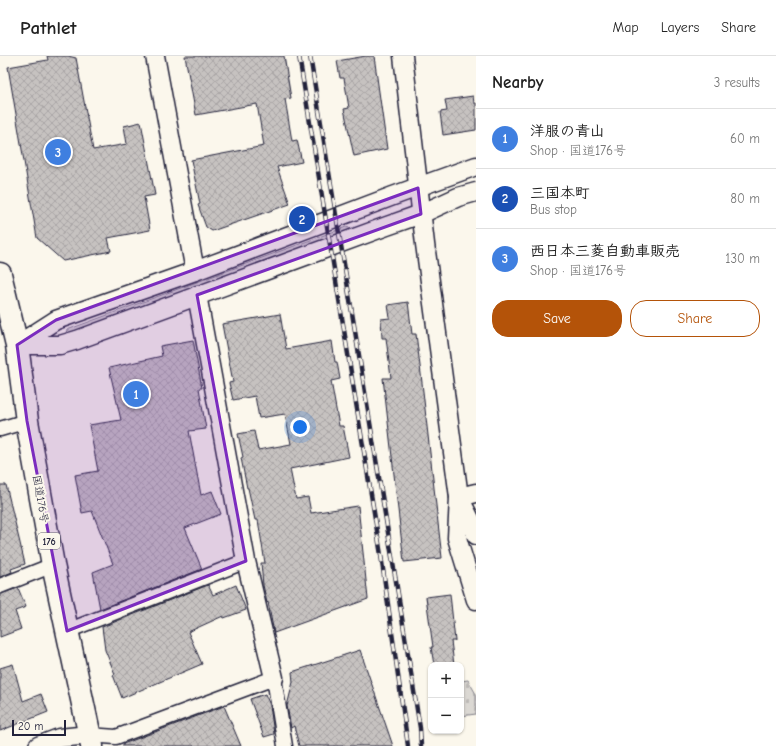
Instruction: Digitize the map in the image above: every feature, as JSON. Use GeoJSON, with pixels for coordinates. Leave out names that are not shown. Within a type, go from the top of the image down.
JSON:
{"type":"FeatureCollection","features":[{"type":"Feature","properties":{"kind":"highway","name":"国道176号"},"geometry":{"type":"LineString","coordinates":[[0,274],[17,345],[27,421],[53,565],[67,631],[85,742]]}},
{"type":"Feature","properties":{"kind":"street"},"geometry":{"type":"LineString","coordinates":[[154,56],[194,272]]}},
{"type":"Feature","properties":{"kind":"street"},"geometry":{"type":"LineString","coordinates":[[403,56],[421,214],[472,523],[476,536]]}},
{"type":"Feature","properties":{"kind":"street"},"geometry":{"type":"LineString","coordinates":[[17,345],[56,320],[194,272],[476,166]]}},
{"type":"Feature","properties":{"kind":"street"},"geometry":{"type":"LineString","coordinates":[[17,345],[60,345],[421,214],[458,197],[476,192]]}},
{"type":"Feature","properties":{"kind":"street"},"geometry":{"type":"LineString","coordinates":[[197,295],[246,562],[274,678],[285,746]]}},
{"type":"Feature","properties":{"kind":"street"},"geometry":{"type":"LineString","coordinates":[[0,429],[27,421]]}},
{"type":"Feature","properties":{"kind":"street"},"geometry":{"type":"LineString","coordinates":[[468,495],[457,538],[476,600]]}},
{"type":"Feature","properties":{"kind":"street"},"geometry":{"type":"LineString","coordinates":[[67,631],[246,562]]}},
{"type":"Feature","properties":{"kind":"street"},"geometry":{"type":"LineString","coordinates":[[0,586],[53,565]]}},
{"type":"Feature","properties":{"kind":"street"},"geometry":{"type":"LineString","coordinates":[[38,746],[59,738],[85,742],[116,737],[274,678]]}},
{"type":"Feature","properties":{"kind":"highlighted area"},"geometry":{"type":"Polygon","coordinates":[[[418,188],[421,214],[197,295],[246,561],[67,631],[27,421],[17,345],[56,320],[418,188]]]}},
{"type":"Feature","properties":{"kind":"green space"},"geometry":{"type":"Polygon","coordinates":[[[346,227],[353,229],[67,334],[66,333],[67,330],[346,227]]]}},
{"type":"Feature","properties":{"kind":"green space"},"geometry":{"type":"Polygon","coordinates":[[[468,680],[476,694],[476,714],[464,716],[464,681],[468,680]]]}},
{"type":"Feature","properties":{"kind":"building"},"geometry":{"type":"Polygon","coordinates":[[[47,56],[68,56],[76,58],[93,150],[127,144],[124,126],[141,122],[155,195],[144,197],[150,230],[108,238],[111,251],[63,261],[37,238],[8,67],[48,60],[47,56]]]}},
{"type":"Feature","properties":{"kind":"building"},"geometry":{"type":"Polygon","coordinates":[[[185,56],[284,56],[291,98],[285,99],[292,141],[297,140],[302,162],[277,167],[290,204],[212,231],[206,227],[198,205],[200,204],[191,160],[264,146],[257,104],[196,115],[185,56]]]}},
{"type":"Feature","properties":{"kind":"building"},"geometry":{"type":"Polygon","coordinates":[[[374,56],[387,149],[354,156],[344,109],[349,108],[344,78],[340,78],[337,61],[374,56]]]}},
{"type":"Feature","properties":{"kind":"building"},"geometry":{"type":"Polygon","coordinates":[[[473,96],[474,103],[476,103],[476,130],[443,135],[440,112],[447,111],[445,100],[473,96]]]}},
{"type":"Feature","properties":{"kind":"building"},"geometry":{"type":"Polygon","coordinates":[[[408,302],[412,334],[416,334],[442,558],[404,562],[383,378],[391,378],[386,338],[382,338],[381,319],[390,318],[388,305],[408,302]]]}},
{"type":"Feature","properties":{"kind":"building"},"geometry":{"type":"Polygon","coordinates":[[[280,314],[286,349],[332,341],[335,362],[337,362],[340,379],[331,381],[339,426],[343,426],[349,457],[290,469],[296,499],[308,497],[311,513],[358,506],[368,599],[274,633],[263,585],[261,563],[265,563],[258,520],[255,520],[247,488],[238,434],[254,431],[258,450],[291,444],[285,414],[259,418],[255,396],[233,400],[229,383],[233,382],[222,324],[280,314]]]}},
{"type":"Feature","properties":{"kind":"building"},"geometry":{"type":"Polygon","coordinates":[[[193,340],[202,388],[199,388],[206,429],[189,431],[201,495],[212,491],[221,514],[185,528],[202,569],[100,609],[93,572],[113,564],[92,511],[82,513],[75,475],[98,471],[89,425],[121,420],[109,368],[162,356],[160,346],[193,340]]]}},
{"type":"Feature","properties":{"kind":"building"},"geometry":{"type":"Polygon","coordinates":[[[0,485],[6,485],[25,564],[11,569],[12,572],[0,577],[0,485]]]}},
{"type":"Feature","properties":{"kind":"building"},"geometry":{"type":"Polygon","coordinates":[[[208,585],[213,595],[236,585],[246,610],[224,618],[223,616],[188,632],[202,664],[122,698],[113,675],[115,674],[105,650],[102,627],[208,585]]]}},
{"type":"Feature","properties":{"kind":"building"},"geometry":{"type":"Polygon","coordinates":[[[18,588],[26,607],[15,611],[21,629],[0,637],[0,594],[18,588]]]}},
{"type":"Feature","properties":{"kind":"building"},"geometry":{"type":"Polygon","coordinates":[[[450,594],[455,641],[451,641],[454,662],[434,662],[431,647],[433,647],[426,597],[450,594]]]}},
{"type":"Feature","properties":{"kind":"building"},"geometry":{"type":"Polygon","coordinates":[[[360,650],[393,746],[299,746],[294,726],[291,728],[287,706],[293,682],[292,672],[360,650]]]}},
{"type":"Feature","properties":{"kind":"building"},"geometry":{"type":"Polygon","coordinates":[[[13,664],[23,701],[41,694],[48,712],[0,731],[0,668],[13,664]]]}},
{"type":"Feature","properties":{"kind":"building"},"geometry":{"type":"Polygon","coordinates":[[[265,694],[270,705],[274,734],[264,737],[250,699],[265,694]]]}},
{"type":"Feature","properties":{"kind":"building"},"geometry":{"type":"Polygon","coordinates":[[[224,706],[241,746],[123,746],[123,744],[224,706]]]}},
{"type":"Feature","properties":{"kind":"railway"},"geometry":{"type":"LineString","coordinates":[[299,56],[381,555],[408,746]]}},
{"type":"Feature","properties":{"kind":"railway"},"geometry":{"type":"LineString","coordinates":[[310,56],[420,728],[421,746]]}},
{"type":"Feature","properties":{"kind":"place","name":"西日本三菱自動車販売"},"geometry":{"type":"Point","coordinates":[58,152]}},
{"type":"Feature","properties":{"kind":"place","name":"三国本町"},"geometry":{"type":"Point","coordinates":[302,219]}},
{"type":"Feature","properties":{"kind":"place","name":"洋服の青山"},"geometry":{"type":"Point","coordinates":[136,394]}}]}
